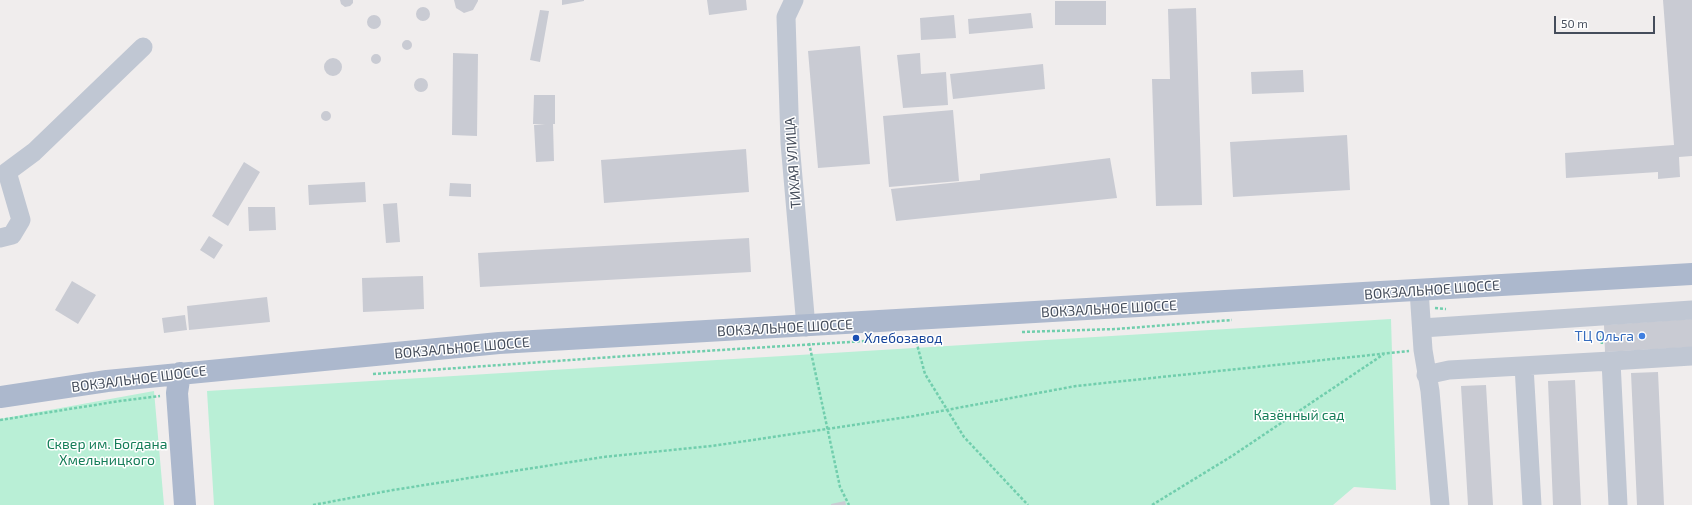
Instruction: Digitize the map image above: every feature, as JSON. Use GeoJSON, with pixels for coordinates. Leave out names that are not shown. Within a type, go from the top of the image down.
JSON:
{"type":"FeatureCollection","features":[{"type":"Feature","properties":{"kind":"main road","name":"ВОКЗАЛЬНОЕ ШОССЕ"},"geometry":{"type":"LineString","coordinates":[[0,397],[107,381],[178,383],[499,343],[808,336],[1420,298],[1692,274]]}},
{"type":"Feature","properties":{"kind":"main road"},"geometry":{"type":"LineString","coordinates":[[178,383],[185,505]]}},
{"type":"Feature","properties":{"kind":"lane","name":"ТИХАЯ УЛИЦА"},"geometry":{"type":"LineString","coordinates":[[794,0],[786,17],[790,144],[808,336]]}},
{"type":"Feature","properties":{"kind":"lane"},"geometry":{"type":"LineString","coordinates":[[0,238],[12,235],[21,220],[7,172],[34,152],[143,47]]}},
{"type":"Feature","properties":{"kind":"lane"},"geometry":{"type":"LineString","coordinates":[[1420,298],[1423,350],[1426,375],[1430,391],[1440,505]]}},
{"type":"Feature","properties":{"kind":"lane"},"geometry":{"type":"LineString","coordinates":[[1422,328],[1692,310]]}},
{"type":"Feature","properties":{"kind":"lane"},"geometry":{"type":"LineString","coordinates":[[1426,375],[1449,370],[1692,356]]}},
{"type":"Feature","properties":{"kind":"lane"},"geometry":{"type":"LineString","coordinates":[[1611,361],[1618,505]]}},
{"type":"Feature","properties":{"kind":"lane"},"geometry":{"type":"LineString","coordinates":[[1524,366],[1532,505]]}},
{"type":"Feature","properties":{"kind":"path"},"geometry":{"type":"LineString","coordinates":[[1420,298],[1450,310]]}},
{"type":"Feature","properties":{"kind":"path"},"geometry":{"type":"LineString","coordinates":[[1016,332],[1116,329],[1235,319]]}},
{"type":"Feature","properties":{"kind":"path"},"geometry":{"type":"LineString","coordinates":[[808,336],[840,487],[849,505]]}},
{"type":"Feature","properties":{"kind":"path"},"geometry":{"type":"LineString","coordinates":[[365,375],[808,336],[886,340]]}},
{"type":"Feature","properties":{"kind":"path"},"geometry":{"type":"LineString","coordinates":[[914,337],[924,374],[964,437],[1028,505]]}},
{"type":"Feature","properties":{"kind":"path"},"geometry":{"type":"LineString","coordinates":[[907,338],[922,337]]}},
{"type":"Feature","properties":{"kind":"path"},"geometry":{"type":"LineString","coordinates":[[313,505],[400,489],[603,457],[712,446],[828,429],[947,410],[1076,386],[1423,350]]}},
{"type":"Feature","properties":{"kind":"path"},"geometry":{"type":"LineString","coordinates":[[1152,505],[1232,456],[1384,353]]}},
{"type":"Feature","properties":{"kind":"path"},"geometry":{"type":"LineString","coordinates":[[0,420],[178,383]]}},
{"type":"Feature","properties":{"kind":"green space","name":"Казённый сад"},"geometry":{"type":"Polygon","coordinates":[[[1391,319],[1396,490],[1354,487],[1333,505],[214,505],[207,391],[1391,319]]]}},
{"type":"Feature","properties":{"kind":"green space","name":"Сквер им. Богдана Хмельницкого"},"geometry":{"type":"Polygon","coordinates":[[[154,391],[164,505],[0,505],[0,419],[154,391]]]}},
{"type":"Feature","properties":{"kind":"building"},"geometry":{"type":"Polygon","coordinates":[[[340,0],[353,0],[353,3],[350,6],[345,7],[341,4],[340,0]]]}},
{"type":"Feature","properties":{"kind":"building"},"geometry":{"type":"Polygon","coordinates":[[[454,0],[478,1],[473,10],[464,13],[456,8],[454,0]]]}},
{"type":"Feature","properties":{"kind":"building"},"geometry":{"type":"Polygon","coordinates":[[[562,0],[584,0],[584,1],[562,5],[562,0]]]}},
{"type":"Feature","properties":{"kind":"building"},"geometry":{"type":"Polygon","coordinates":[[[707,0],[746,0],[747,10],[709,15],[707,0]]]}},
{"type":"Feature","properties":{"kind":"building"},"geometry":{"type":"Polygon","coordinates":[[[1663,0],[1692,0],[1692,156],[1679,157],[1680,177],[1658,179],[1658,172],[1566,178],[1565,153],[1674,145],[1663,0]]]}},
{"type":"Feature","properties":{"kind":"building"},"geometry":{"type":"Polygon","coordinates":[[[1055,1],[1106,1],[1106,25],[1055,25],[1055,1]]]}},
{"type":"Feature","properties":{"kind":"building"},"geometry":{"type":"Polygon","coordinates":[[[423,7],[428,9],[430,14],[428,19],[423,21],[418,19],[416,14],[418,9],[423,7]]]}},
{"type":"Feature","properties":{"kind":"building"},"geometry":{"type":"Polygon","coordinates":[[[1196,8],[1202,205],[1156,206],[1152,79],[1170,79],[1168,9],[1196,8]]]}},
{"type":"Feature","properties":{"kind":"building"},"geometry":{"type":"Polygon","coordinates":[[[540,10],[549,11],[540,62],[530,60],[540,10]]]}},
{"type":"Feature","properties":{"kind":"building"},"geometry":{"type":"Polygon","coordinates":[[[1031,13],[1033,28],[969,34],[968,19],[1031,13]]]}},
{"type":"Feature","properties":{"kind":"building"},"geometry":{"type":"Polygon","coordinates":[[[374,15],[379,17],[381,22],[379,27],[374,29],[369,27],[367,22],[369,17],[374,15]]]}},
{"type":"Feature","properties":{"kind":"building"},"geometry":{"type":"Polygon","coordinates":[[[954,15],[956,38],[921,40],[920,18],[954,15]]]}},
{"type":"Feature","properties":{"kind":"building"},"geometry":{"type":"Polygon","coordinates":[[[405,40],[409,40],[411,41],[411,49],[405,50],[402,47],[402,43],[405,40]]]}},
{"type":"Feature","properties":{"kind":"building"},"geometry":{"type":"Polygon","coordinates":[[[860,46],[870,164],[818,168],[808,51],[860,46]]]}},
{"type":"Feature","properties":{"kind":"building"},"geometry":{"type":"Polygon","coordinates":[[[453,53],[478,54],[477,136],[452,135],[453,53]]]}},
{"type":"Feature","properties":{"kind":"building"},"geometry":{"type":"Polygon","coordinates":[[[920,53],[921,74],[946,72],[948,105],[903,108],[897,55],[920,53]]]}},
{"type":"Feature","properties":{"kind":"building"},"geometry":{"type":"Polygon","coordinates":[[[374,54],[378,54],[380,55],[380,63],[374,64],[371,61],[371,57],[374,54]]]}},
{"type":"Feature","properties":{"kind":"building"},"geometry":{"type":"Polygon","coordinates":[[[333,58],[339,61],[342,67],[339,73],[333,76],[327,73],[324,67],[327,61],[333,58]]]}},
{"type":"Feature","properties":{"kind":"building"},"geometry":{"type":"Polygon","coordinates":[[[1043,64],[1045,89],[953,99],[950,74],[1043,64]]]}},
{"type":"Feature","properties":{"kind":"building"},"geometry":{"type":"Polygon","coordinates":[[[1303,70],[1304,92],[1252,94],[1251,72],[1303,70]]]}},
{"type":"Feature","properties":{"kind":"building"},"geometry":{"type":"Polygon","coordinates":[[[421,78],[426,80],[428,85],[426,90],[421,92],[416,90],[414,85],[416,80],[421,78]]]}},
{"type":"Feature","properties":{"kind":"building"},"geometry":{"type":"Polygon","coordinates":[[[534,95],[555,95],[555,124],[553,124],[554,161],[536,162],[534,125],[545,124],[533,124],[534,95]]]}},
{"type":"Feature","properties":{"kind":"building"},"geometry":{"type":"Polygon","coordinates":[[[953,110],[959,181],[889,187],[883,116],[953,110]]]}},
{"type":"Feature","properties":{"kind":"building"},"geometry":{"type":"Polygon","coordinates":[[[324,111],[328,111],[330,112],[330,120],[324,121],[321,118],[321,114],[324,111]]]}},
{"type":"Feature","properties":{"kind":"building"},"geometry":{"type":"Polygon","coordinates":[[[1347,135],[1350,190],[1233,197],[1230,142],[1347,135]]]}},
{"type":"Feature","properties":{"kind":"building"},"geometry":{"type":"Polygon","coordinates":[[[746,149],[749,192],[604,203],[601,160],[746,149]]]}},
{"type":"Feature","properties":{"kind":"building"},"geometry":{"type":"Polygon","coordinates":[[[1110,158],[1117,198],[896,221],[891,189],[980,180],[980,174],[1110,158]]]}},
{"type":"Feature","properties":{"kind":"building"},"geometry":{"type":"Polygon","coordinates":[[[244,162],[260,172],[228,226],[212,216],[244,162]]]}},
{"type":"Feature","properties":{"kind":"building"},"geometry":{"type":"Polygon","coordinates":[[[365,182],[366,202],[309,205],[308,185],[365,182]]]}},
{"type":"Feature","properties":{"kind":"building"},"geometry":{"type":"Polygon","coordinates":[[[450,183],[471,184],[471,197],[449,196],[450,183]]]}},
{"type":"Feature","properties":{"kind":"building"},"geometry":{"type":"Polygon","coordinates":[[[397,203],[400,242],[386,243],[383,204],[397,203]]]}},
{"type":"Feature","properties":{"kind":"building"},"geometry":{"type":"Polygon","coordinates":[[[248,207],[275,207],[276,230],[249,231],[248,207]]]}},
{"type":"Feature","properties":{"kind":"building"},"geometry":{"type":"Polygon","coordinates":[[[209,236],[223,245],[214,259],[200,250],[209,236]]]}},
{"type":"Feature","properties":{"kind":"building"},"geometry":{"type":"Polygon","coordinates":[[[749,238],[751,272],[480,287],[478,253],[749,238]]]}},
{"type":"Feature","properties":{"kind":"building"},"geometry":{"type":"Polygon","coordinates":[[[423,276],[424,309],[363,312],[362,278],[423,276]]]}},
{"type":"Feature","properties":{"kind":"building"},"geometry":{"type":"Polygon","coordinates":[[[72,281],[96,295],[78,324],[55,310],[72,281]]]}},
{"type":"Feature","properties":{"kind":"building"},"geometry":{"type":"Polygon","coordinates":[[[267,297],[270,322],[189,330],[187,306],[267,297]]]}},
{"type":"Feature","properties":{"kind":"building"},"geometry":{"type":"Polygon","coordinates":[[[185,315],[187,330],[164,333],[162,318],[185,315]]]}},
{"type":"Feature","properties":{"kind":"building","name":"ТЦ Ольга"},"geometry":{"type":"Polygon","coordinates":[[[1692,319],[1692,347],[1605,352],[1604,325],[1692,319]]]}},
{"type":"Feature","properties":{"kind":"building"},"geometry":{"type":"Polygon","coordinates":[[[1658,372],[1664,505],[1637,505],[1631,373],[1658,372]]]}},
{"type":"Feature","properties":{"kind":"building"},"geometry":{"type":"Polygon","coordinates":[[[1575,380],[1581,505],[1553,505],[1548,381],[1575,380]]]}},
{"type":"Feature","properties":{"kind":"building"},"geometry":{"type":"Polygon","coordinates":[[[1486,385],[1493,505],[1468,505],[1461,386],[1486,385]]]}},
{"type":"Feature","properties":{"kind":"building"},"geometry":{"type":"Polygon","coordinates":[[[845,501],[846,505],[831,505],[831,504],[845,501]]]}},
{"type":"Feature","properties":{"kind":"place","name":"ТЦ Ольга"},"geometry":{"type":"Point","coordinates":[1642,336]}},
{"type":"Feature","properties":{"kind":"place","name":"Хлебозавод"},"geometry":{"type":"Point","coordinates":[856,338]}}]}
